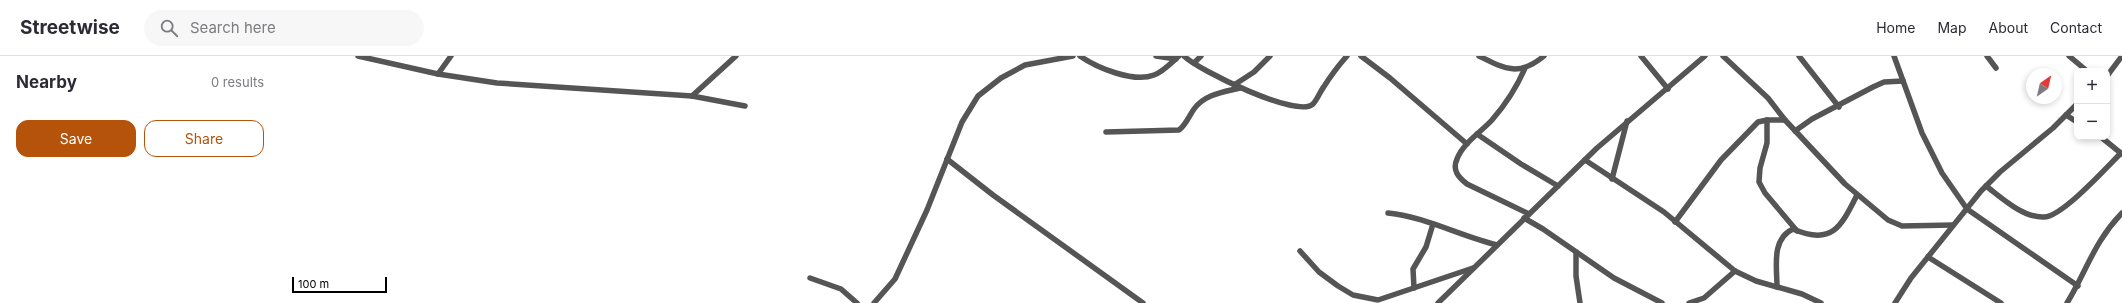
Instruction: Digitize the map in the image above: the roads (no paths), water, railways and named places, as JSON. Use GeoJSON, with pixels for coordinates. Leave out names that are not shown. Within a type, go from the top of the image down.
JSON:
{"type":"FeatureCollection","features":[{"type":"Feature","properties":{"kind":"street"},"geometry":{"type":"LineString","coordinates":[[358,56],[438,74],[497,83],[692,96],[745,106]]}},
{"type":"Feature","properties":{"kind":"street"},"geometry":{"type":"LineString","coordinates":[[438,74],[451,56]]}},
{"type":"Feature","properties":{"kind":"street"},"geometry":{"type":"LineString","coordinates":[[692,96],[736,56]]}},
{"type":"Feature","properties":{"kind":"street"},"geometry":{"type":"LineString","coordinates":[[874,303],[895,279],[924,217],[962,122],[978,96],[1012,71],[1025,65],[1074,56]]}},
{"type":"Feature","properties":{"kind":"street"},"geometry":{"type":"LineString","coordinates":[[1080,56],[1091,64],[1137,77],[1156,75],[1177,57]]}},
{"type":"Feature","properties":{"kind":"street"},"geometry":{"type":"LineString","coordinates":[[1156,56],[1177,57]]}},
{"type":"Feature","properties":{"kind":"street"},"geometry":{"type":"LineString","coordinates":[[1184,56],[1234,85],[1260,97],[1298,106],[1313,104],[1328,80],[1346,56]]}},
{"type":"Feature","properties":{"kind":"street"},"geometry":{"type":"LineString","coordinates":[[1194,63],[1201,56]]}},
{"type":"Feature","properties":{"kind":"street"},"geometry":{"type":"LineString","coordinates":[[1234,85],[1254,72],[1270,56]]}},
{"type":"Feature","properties":{"kind":"street"},"geometry":{"type":"LineString","coordinates":[[1361,56],[1395,82],[1467,144]]}},
{"type":"Feature","properties":{"kind":"street"},"geometry":{"type":"LineString","coordinates":[[1479,56],[1513,70],[1525,68],[1544,56]]}},
{"type":"Feature","properties":{"kind":"street"},"geometry":{"type":"LineString","coordinates":[[1641,56],[1668,89]]}},
{"type":"Feature","properties":{"kind":"street"},"geometry":{"type":"LineString","coordinates":[[1438,303],[1585,160],[1628,121],[1706,56]]}},
{"type":"Feature","properties":{"kind":"street"},"geometry":{"type":"LineString","coordinates":[[1723,56],[1768,98],[1795,131],[1857,195],[1888,220],[1902,226],[1953,225]]}},
{"type":"Feature","properties":{"kind":"street"},"geometry":{"type":"LineString","coordinates":[[1799,56],[1839,106]]}},
{"type":"Feature","properties":{"kind":"street"},"geometry":{"type":"LineString","coordinates":[[1894,56],[1922,133],[1942,173],[1966,209],[2078,286]]}},
{"type":"Feature","properties":{"kind":"street"},"geometry":{"type":"LineString","coordinates":[[1987,56],[1996,68]]}},
{"type":"Feature","properties":{"kind":"street"},"geometry":{"type":"LineString","coordinates":[[2070,56],[2083,68]]}},
{"type":"Feature","properties":{"kind":"street"},"geometry":{"type":"LineString","coordinates":[[2110,72],[2122,56]]}},
{"type":"Feature","properties":{"kind":"street"},"geometry":{"type":"LineString","coordinates":[[1525,68],[1513,91],[1492,120],[1467,144],[1457,158],[1456,171],[1459,178],[1480,191],[1529,214]]}},
{"type":"Feature","properties":{"kind":"street"},"geometry":{"type":"LineString","coordinates":[[1795,131],[1812,119],[1839,106],[1858,94],[1884,82],[1903,82]]}},
{"type":"Feature","properties":{"kind":"street"},"geometry":{"type":"LineString","coordinates":[[1106,132],[1179,130],[1185,125],[1196,106],[1208,97],[1240,88]]}},
{"type":"Feature","properties":{"kind":"street"},"geometry":{"type":"LineString","coordinates":[[1895,303],[1911,278],[1986,186],[2074,107]]}},
{"type":"Feature","properties":{"kind":"street"},"geometry":{"type":"LineString","coordinates":[[2066,115],[2074,120]]}},
{"type":"Feature","properties":{"kind":"street"},"geometry":{"type":"LineString","coordinates":[[1675,222],[1709,176],[1738,142],[1758,122],[1767,120],[1785,120]]}},
{"type":"Feature","properties":{"kind":"street"},"geometry":{"type":"LineString","coordinates":[[1767,120],[1767,143],[1760,168],[1759,182],[1769,198],[1798,232]]}},
{"type":"Feature","properties":{"kind":"street"},"geometry":{"type":"LineString","coordinates":[[1612,179],[1628,121]]}},
{"type":"Feature","properties":{"kind":"street"},"geometry":{"type":"LineString","coordinates":[[1477,134],[1521,164],[1558,186]]}},
{"type":"Feature","properties":{"kind":"street"},"geometry":{"type":"LineString","coordinates":[[1986,186],[2021,210],[2045,217],[2054,214],[2092,183],[2121,153],[2105,140]]}},
{"type":"Feature","properties":{"kind":"street"},"geometry":{"type":"LineString","coordinates":[[947,159],[993,195],[1143,303]]}},
{"type":"Feature","properties":{"kind":"street"},"geometry":{"type":"LineString","coordinates":[[1585,160],[1664,212],[1735,271],[1756,281],[1802,294],[1821,303]]}},
{"type":"Feature","properties":{"kind":"street"},"geometry":{"type":"LineString","coordinates":[[1777,286],[1777,257],[1779,243],[1788,232],[1793,229],[1798,232],[1817,237],[1835,230],[1844,221],[1857,195]]}},
{"type":"Feature","properties":{"kind":"street"},"geometry":{"type":"LineString","coordinates":[[1388,213],[1406,216],[1497,245]]}},
{"type":"Feature","properties":{"kind":"street"},"geometry":{"type":"LineString","coordinates":[[2067,303],[2078,286],[2096,245],[2107,229],[2122,213]]}},
{"type":"Feature","properties":{"kind":"street"},"geometry":{"type":"LineString","coordinates":[[1524,218],[1614,278],[1662,303]]}},
{"type":"Feature","properties":{"kind":"street"},"geometry":{"type":"LineString","coordinates":[[1414,288],[1413,269],[1426,247],[1433,224]]}},
{"type":"Feature","properties":{"kind":"street"},"geometry":{"type":"LineString","coordinates":[[1300,251],[1319,272],[1338,286],[1353,295],[1368,301],[1378,300],[1474,268]]}},
{"type":"Feature","properties":{"kind":"street"},"geometry":{"type":"LineString","coordinates":[[1576,252],[1576,276],[1580,303]]}},
{"type":"Feature","properties":{"kind":"street"},"geometry":{"type":"LineString","coordinates":[[1928,257],[2001,303]]}},
{"type":"Feature","properties":{"kind":"street"},"geometry":{"type":"LineString","coordinates":[[1689,303],[1704,298],[1735,271]]}},
{"type":"Feature","properties":{"kind":"street"},"geometry":{"type":"LineString","coordinates":[[810,278],[841,289],[857,303]]}}]}
